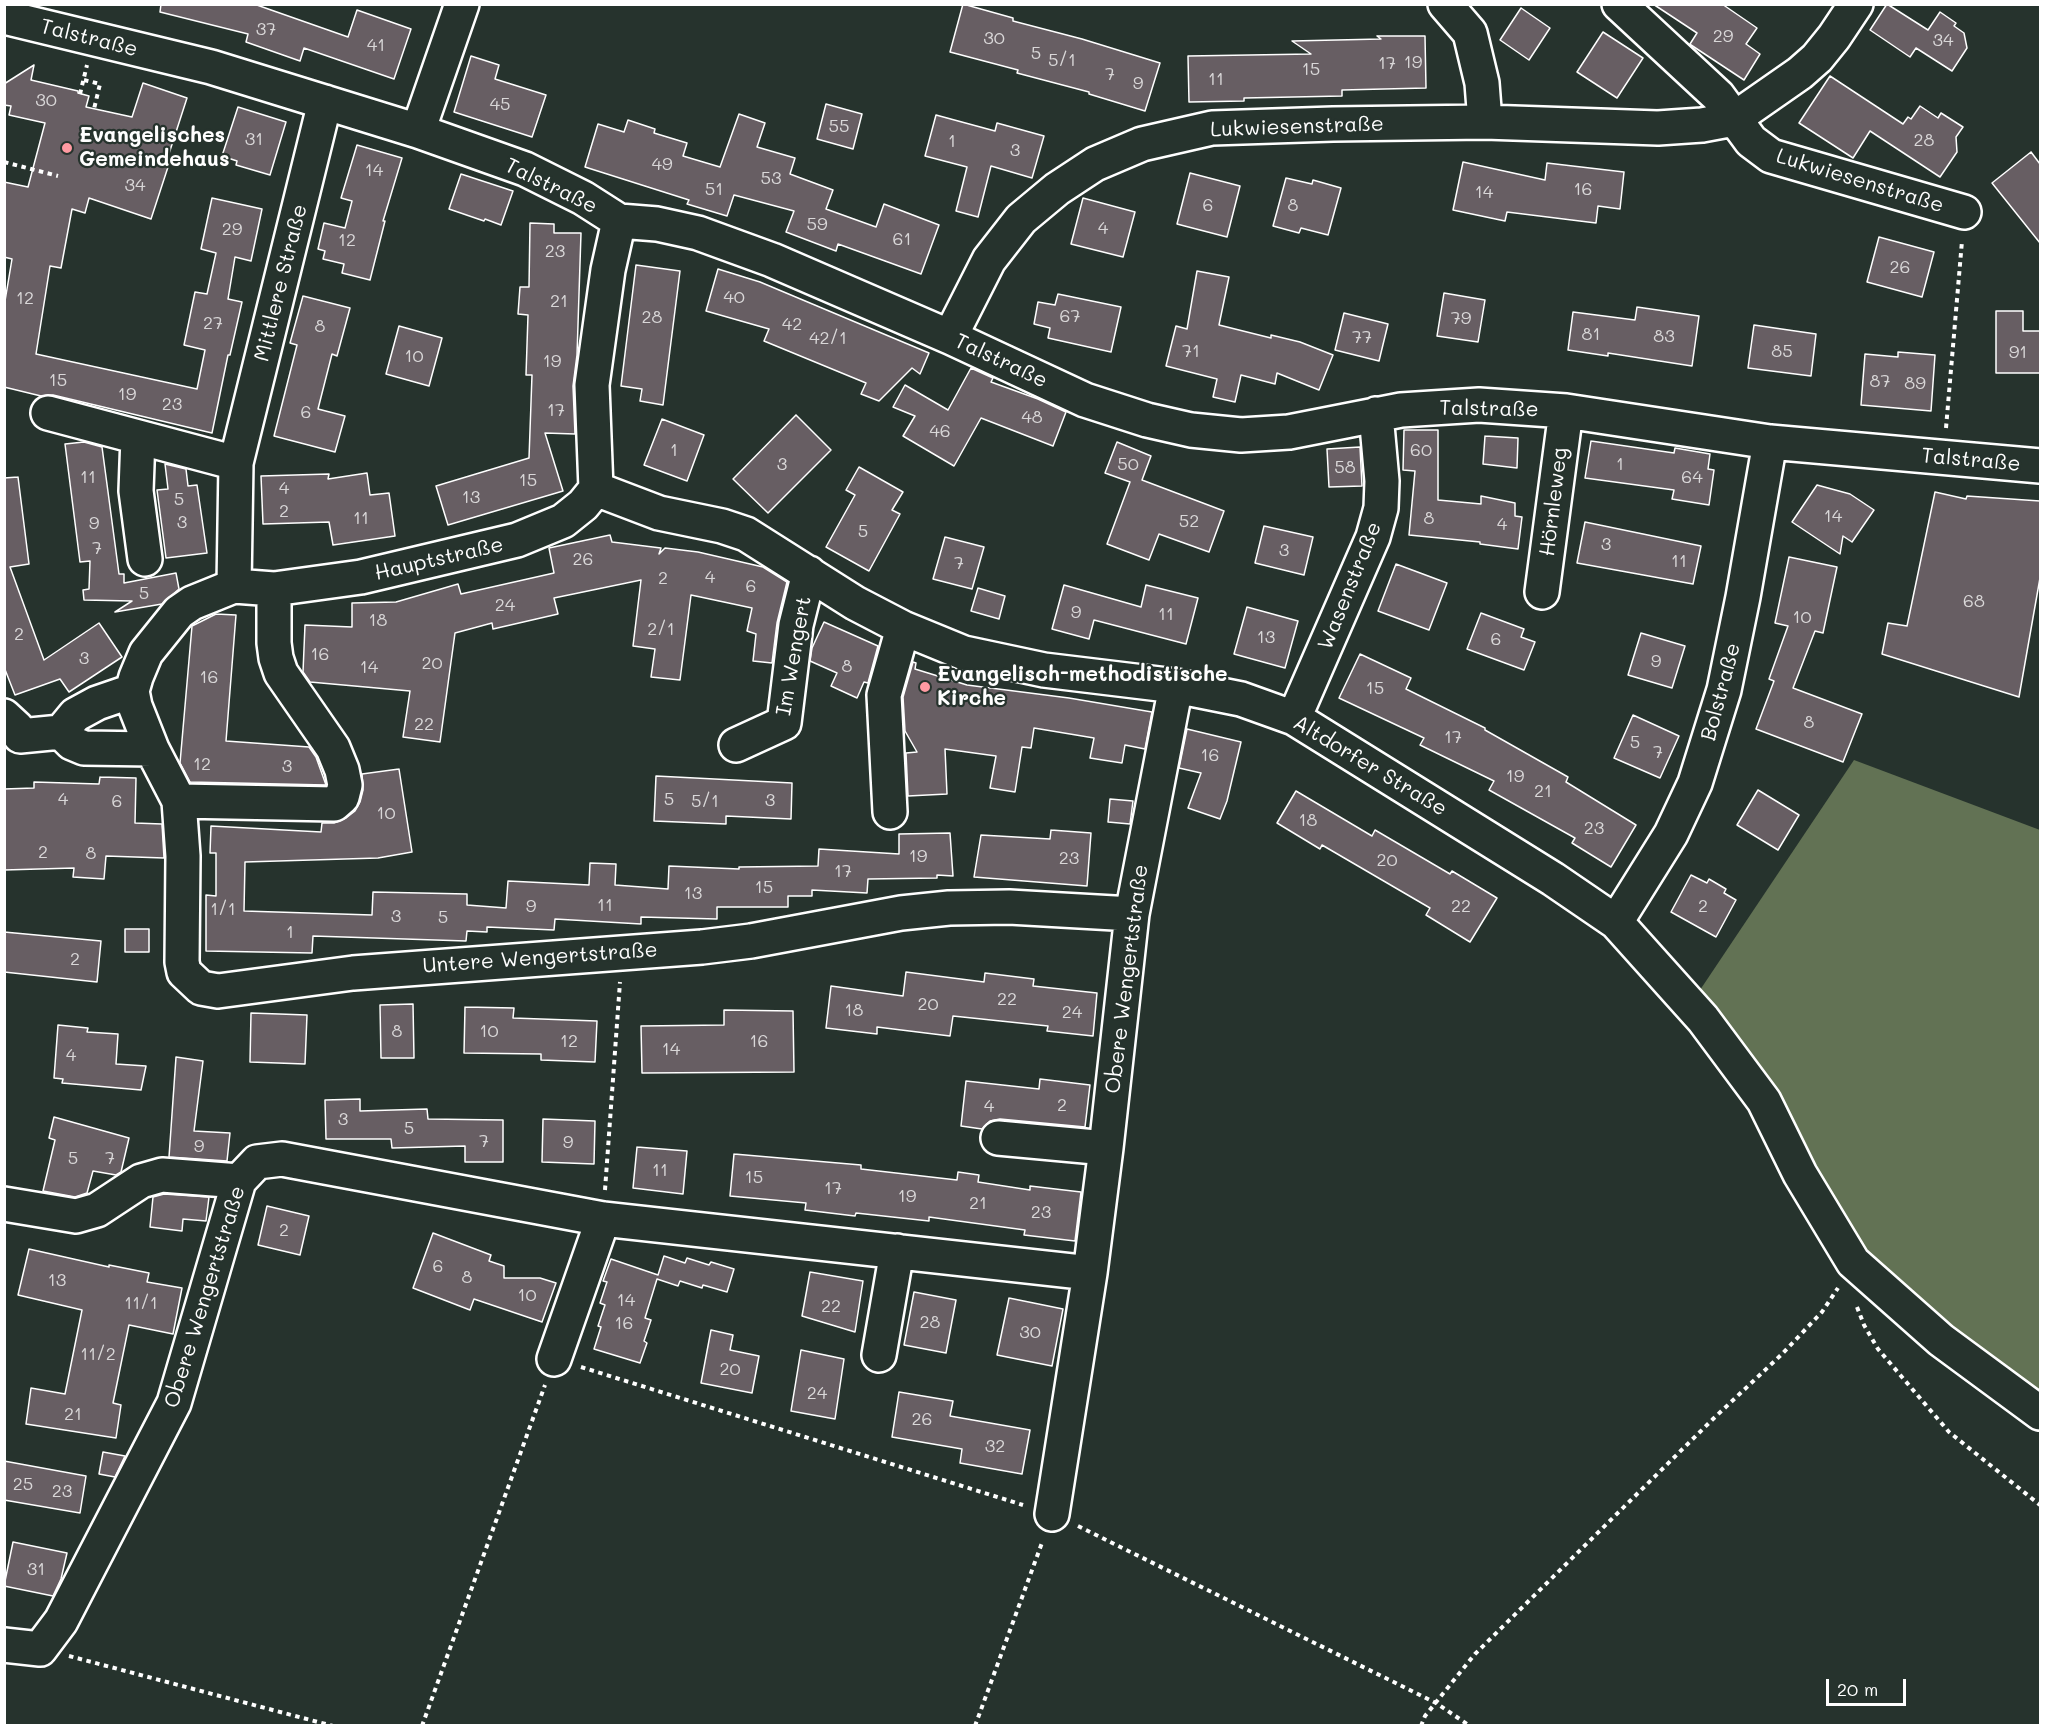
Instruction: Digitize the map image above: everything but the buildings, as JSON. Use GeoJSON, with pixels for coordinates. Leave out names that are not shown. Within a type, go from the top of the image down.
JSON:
{"type":"FeatureCollection","features":[{"type":"Feature","properties":{"kind":"street"},"geometry":{"type":"LineString","coordinates":[[418,131],[462,4]]}},
{"type":"Feature","properties":{"kind":"street"},"geometry":{"type":"LineString","coordinates":[[1445,4],[1470,33],[1482,83],[1485,122]]}},
{"type":"Feature","properties":{"kind":"street","name":"Lukwiesenstraße"},"geometry":{"type":"LineString","coordinates":[[1619,4],[1719,96],[1751,141],[1771,156],[1964,212]]}},
{"type":"Feature","properties":{"kind":"street","name":"Lukwiesenstraße"},"geometry":{"type":"LineString","coordinates":[[950,337],[989,260],[1021,219],[1057,189],[1095,164],[1142,144],[1212,128],[1485,122],[1658,128],[1702,125],[1734,119],[1792,79],[1817,58],[1856,4]]}},
{"type":"Feature","properties":{"kind":"street","name":"Talstraße"},"geometry":{"type":"LineString","coordinates":[[4,17],[211,68],[418,131],[525,169],[583,198],[619,221],[657,224],[698,233],[772,260],[950,337],[1085,400],[1147,420],[1191,430],[1241,435],[1289,432],[1401,410],[1479,405],[1566,411],[1770,442],[2040,466]]}},
{"type":"Feature","properties":{"kind":"street","name":"Mittlere Straße"},"geometry":{"type":"LineString","coordinates":[[234,586],[236,463],[325,102]]}},
{"type":"Feature","properties":{"kind":"street"},"geometry":{"type":"LineString","coordinates":[[596,489],[592,385],[608,270],[619,221]]}},
{"type":"Feature","properties":{"kind":"street","name":"Hörnleweg"},"geometry":{"type":"LineString","coordinates":[[1542,592],[1566,411]]}},
{"type":"Feature","properties":{"kind":"street"},"geometry":{"type":"LineString","coordinates":[[48,413],[236,463]]}},
{"type":"Feature","properties":{"kind":"street","name":"Wasenstraße"},"geometry":{"type":"LineString","coordinates":[[1294,717],[1373,537],[1381,508],[1382,481],[1376,414]]}},
{"type":"Feature","properties":{"kind":"street"},"geometry":{"type":"LineString","coordinates":[[138,437],[136,491],[145,559]]}},
{"type":"Feature","properties":{"kind":"street","name":"Bolstraße"},"geometry":{"type":"LineString","coordinates":[[1616,922],[1671,834],[1695,783],[1724,690],[1770,442]]}},
{"type":"Feature","properties":{"kind":"street","name":"Altdorfer Straße"},"geometry":{"type":"LineString","coordinates":[[596,489],[660,513],[722,526],[746,534],[855,603],[903,628],[964,653],[1033,668],[1176,686],[1241,699],[1294,717],[1543,873],[1616,922],[1703,1019],[1764,1101],[1800,1174],[1853,1262],[1941,1340],[2040,1413]]}},
{"type":"Feature","properties":{"kind":"street","name":"Hauptstraße"},"geometry":{"type":"LineString","coordinates":[[132,691],[146,653],[179,612],[192,603],[234,586],[274,589],[361,577],[518,540],[563,521],[583,505],[596,489]]}},
{"type":"Feature","properties":{"kind":"street","name":"Im Wengert"},"geometry":{"type":"LineString","coordinates":[[736,745],[784,723],[796,625],[809,573]]}},
{"type":"Feature","properties":{"kind":"street"},"geometry":{"type":"LineString","coordinates":[[179,801],[334,804],[342,797],[345,785],[333,748],[281,673],[276,658],[274,589]]}},
{"type":"Feature","properties":{"kind":"street"},"geometry":{"type":"LineString","coordinates":[[890,812],[884,695],[903,628]]}},
{"type":"Feature","properties":{"kind":"street","name":"Obere Wengertstraße"},"geometry":{"type":"LineString","coordinates":[[1052,1514],[1090,1273],[1132,914],[1176,686]]}},
{"type":"Feature","properties":{"kind":"street"},"geometry":{"type":"LineString","coordinates":[[10,737],[61,732],[75,715],[97,703],[132,691]]}},
{"type":"Feature","properties":{"kind":"street","name":"Untere Wengertstraße"},"geometry":{"type":"LineString","coordinates":[[132,691],[135,706],[152,749],[179,801],[183,856],[182,962],[184,972],[201,988],[218,991],[352,973],[702,947],[901,913],[949,908],[1009,907],[1132,914]]}},
{"type":"Feature","properties":{"kind":"street"},"geometry":{"type":"LineString","coordinates":[[61,732],[72,743],[84,748],[152,749]]}},
{"type":"Feature","properties":{"kind":"street"},"geometry":{"type":"LineString","coordinates":[[998,1138],[1106,1148]]}},
{"type":"Feature","properties":{"kind":"street","name":"Obere Wengertstraße"},"geometry":{"type":"LineString","coordinates":[[40,1648],[61,1621],[174,1403],[239,1181],[257,1162],[282,1159],[603,1219],[1090,1273]]}},
{"type":"Feature","properties":{"kind":"street"},"geometry":{"type":"LineString","coordinates":[[4,1204],[76,1216],[97,1210],[141,1181],[162,1175],[239,1181]]}},
{"type":"Feature","properties":{"kind":"street"},"geometry":{"type":"LineString","coordinates":[[554,1359],[603,1219]]}},
{"type":"Feature","properties":{"kind":"street"},"geometry":{"type":"LineString","coordinates":[[879,1354],[897,1251]]}},
{"type":"Feature","properties":{"kind":"street"},"geometry":{"type":"LineString","coordinates":[[4,1645],[40,1648]]}},
{"type":"Feature","properties":{"kind":"path"},"geometry":{"type":"LineString","coordinates":[[84,80],[100,84],[94,109]]}},
{"type":"Feature","properties":{"kind":"path"},"geometry":{"type":"LineString","coordinates":[[4,162],[58,176]]}},
{"type":"Feature","properties":{"kind":"path"},"geometry":{"type":"LineString","coordinates":[[1943,459],[1964,212]]}},
{"type":"Feature","properties":{"kind":"path"},"geometry":{"type":"LineString","coordinates":[[603,1219],[622,952]]}},
{"type":"Feature","properties":{"kind":"path"},"geometry":{"type":"LineString","coordinates":[[1853,1262],[1855,1301],[1864,1325],[1878,1349],[1949,1432],[2040,1505]]}},
{"type":"Feature","properties":{"kind":"path"},"geometry":{"type":"LineString","coordinates":[[1421,1725],[1425,1716],[1475,1654],[1781,1355],[1822,1312],[1853,1262]]}},
{"type":"Feature","properties":{"kind":"path"},"geometry":{"type":"LineString","coordinates":[[422,1725],[554,1359],[1052,1514],[1436,1703],[1470,1725]]}},
{"type":"Feature","properties":{"kind":"path"},"geometry":{"type":"LineString","coordinates":[[975,1725],[1052,1514]]}},
{"type":"Feature","properties":{"kind":"path"},"geometry":{"type":"LineString","coordinates":[[40,1648],[333,1725]]}},
{"type":"Feature","properties":{"kind":"green space"},"geometry":{"type":"Polygon","coordinates":[[[1854,760],[2040,830],[2040,1398],[2015,1382],[1862,1247],[1696,996],[1854,760]]]}},
{"type":"Feature","properties":{"kind":"place","name":"Evangelisches Gemeindehaus"},"geometry":{"type":"Point","coordinates":[67,148]}},
{"type":"Feature","properties":{"kind":"place","name":"Evangelisch-methodistische Kirche"},"geometry":{"type":"Point","coordinates":[925,687]}}]}
